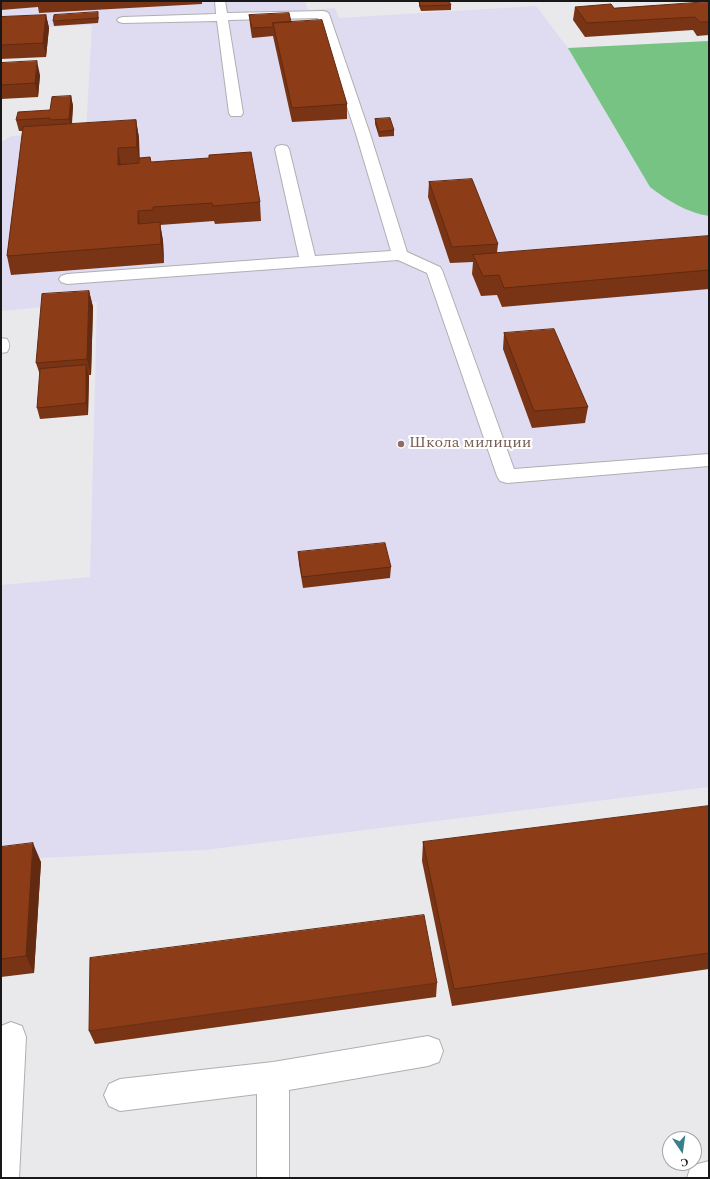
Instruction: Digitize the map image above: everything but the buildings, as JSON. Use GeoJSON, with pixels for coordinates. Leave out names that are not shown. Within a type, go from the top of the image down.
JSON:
{"type":"FeatureCollection","features":[{"type":"Feature","properties":{"kind":"lane"},"geometry":{"type":"LineString","coordinates":[[220,1],[236,113]]}},
{"type":"Feature","properties":{"kind":"lane"},"geometry":{"type":"LineString","coordinates":[[123,20],[323,14],[363,134],[400,255]]}},
{"type":"Feature","properties":{"kind":"lane"},"geometry":{"type":"LineString","coordinates":[[282,149],[308,262]]}},
{"type":"Feature","properties":{"kind":"lane"},"geometry":{"type":"LineString","coordinates":[[67,279],[400,255],[434,270],[507,476],[709,460]]}},
{"type":"Feature","properties":{"kind":"lane"},"geometry":{"type":"LineString","coordinates":[[1,342],[1,348]]}},
{"type":"Feature","properties":{"kind":"lane"},"geometry":{"type":"LineString","coordinates":[[3,1178],[11,1037]]}},
{"type":"Feature","properties":{"kind":"lane"},"geometry":{"type":"LineString","coordinates":[[120,1095],[273,1077],[428,1051]]}},
{"type":"Feature","properties":{"kind":"lane"},"geometry":{"type":"LineString","coordinates":[[273,1077],[273,1178]]}},
{"type":"Feature","properties":{"kind":"lane"},"geometry":{"type":"LineString","coordinates":[[703,1178],[709,1177]]}},
{"type":"Feature","properties":{"kind":"shaded area","name":"Школа милиции"},"geometry":{"type":"Polygon","coordinates":[[[1,1],[305,1],[308,10],[335,8],[339,18],[536,6],[568,48],[709,41],[709,787],[205,850],[1,860],[1,585],[90,577],[97,302],[1,311],[1,142],[11,136],[86,131],[92,25],[1,29],[1,1]]]}},
{"type":"Feature","properties":{"kind":"green space"},"geometry":{"type":"Polygon","coordinates":[[[709,41],[709,216],[693,212],[678,205],[663,197],[650,187],[568,48],[709,41]]]}},
{"type":"Feature","properties":{"kind":"place","name":"Школа милиции"},"geometry":{"type":"Point","coordinates":[401,444]}}]}
